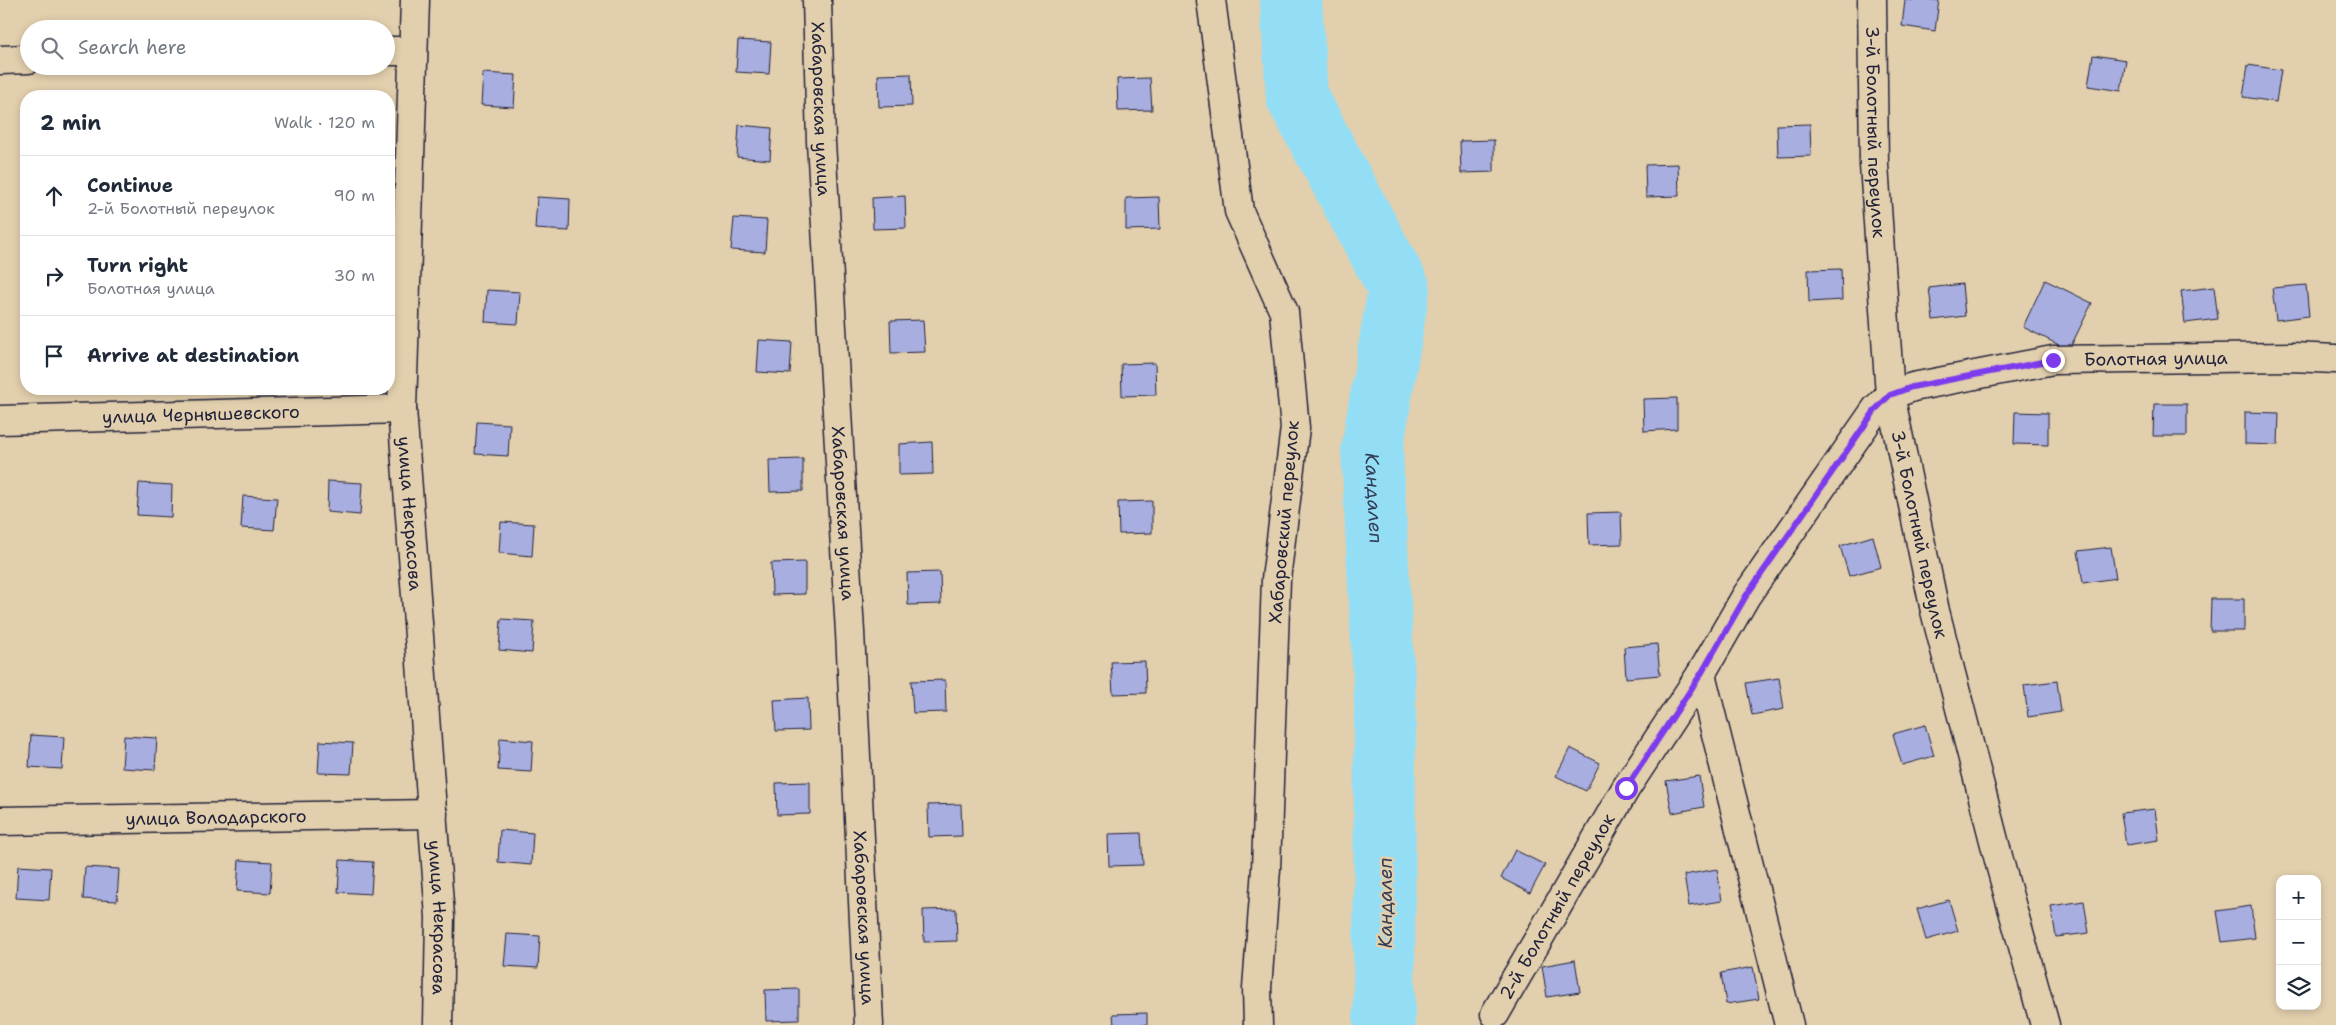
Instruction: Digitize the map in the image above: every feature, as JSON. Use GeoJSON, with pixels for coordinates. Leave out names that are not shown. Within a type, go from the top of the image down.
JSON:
{"type":"FeatureCollection","features":[{"type":"Feature","properties":{"kind":"street","name":"улица Некрасова"},"geometry":{"type":"LineString","coordinates":[[415,0],[402,409],[440,917],[438,1025]]}},
{"type":"Feature","properties":{"kind":"street","name":"Хабаровская улица"},"geometry":{"type":"LineString","coordinates":[[817,0],[821,142],[850,632],[869,1025]]}},
{"type":"Feature","properties":{"kind":"street","name":"Хабаровский переулок"},"geometry":{"type":"LineString","coordinates":[[1211,0],[1239,211],[1284,312],[1295,428],[1276,579],[1266,860],[1257,988],[1258,1025]]}},
{"type":"Feature","properties":{"kind":"street","name":"3-й Болотный переулок"},"geometry":{"type":"LineString","coordinates":[[1872,0],[1874,166],[1890,395],[1935,611],[2001,868],[2045,1025]]}},
{"type":"Feature","properties":{"kind":"street"},"geometry":{"type":"LineString","coordinates":[[395,51],[414,51]]}},
{"type":"Feature","properties":{"kind":"street"},"geometry":{"type":"LineString","coordinates":[[0,60],[20,60]]}},
{"type":"Feature","properties":{"kind":"street","name":"Болотная улица"},"geometry":{"type":"LineString","coordinates":[[1890,395],[1912,387],[2053,360],[2292,357],[2336,359]]}},
{"type":"Feature","properties":{"kind":"street","name":"2-й Болотный переулок"},"geometry":{"type":"LineString","coordinates":[[1495,1014],[1626,788],[1701,674],[1746,596],[1876,409],[1890,395]]}},
{"type":"Feature","properties":{"kind":"street","name":"улица Чернышевского"},"geometry":{"type":"LineString","coordinates":[[0,420],[402,409]]}},
{"type":"Feature","properties":{"kind":"street"},"geometry":{"type":"LineString","coordinates":[[1701,674],[1789,1025]]}},
{"type":"Feature","properties":{"kind":"street","name":"улица Володарского"},"geometry":{"type":"LineString","coordinates":[[0,821],[433,814]]}},
{"type":"Feature","properties":{"kind":"building"},"geometry":{"type":"Polygon","coordinates":[[[1905,0],[1939,0],[1935,31],[1902,26],[1905,0]]]}},
{"type":"Feature","properties":{"kind":"building"},"geometry":{"type":"Polygon","coordinates":[[[738,40],[771,42],[769,74],[736,72],[738,40]]]}},
{"type":"Feature","properties":{"kind":"building"},"geometry":{"type":"Polygon","coordinates":[[[2093,55],[2126,60],[2121,91],[2088,86],[2093,55]]]}},
{"type":"Feature","properties":{"kind":"building"},"geometry":{"type":"Polygon","coordinates":[[[2248,65],[2281,70],[2276,102],[2243,97],[2248,65]]]}},
{"type":"Feature","properties":{"kind":"building"},"geometry":{"type":"Polygon","coordinates":[[[483,73],[516,75],[514,107],[481,105],[483,73]]]}},
{"type":"Feature","properties":{"kind":"building"},"geometry":{"type":"Polygon","coordinates":[[[911,74],[912,106],[879,107],[878,75],[911,74]]]}},
{"type":"Feature","properties":{"kind":"building"},"geometry":{"type":"Polygon","coordinates":[[[1150,78],[1152,110],[1118,111],[1117,79],[1150,78]]]}},
{"type":"Feature","properties":{"kind":"building"},"geometry":{"type":"Polygon","coordinates":[[[1810,124],[1811,156],[1778,157],[1777,125],[1810,124]]]}},
{"type":"Feature","properties":{"kind":"building"},"geometry":{"type":"Polygon","coordinates":[[[739,125],[772,128],[770,160],[737,157],[739,125]]]}},
{"type":"Feature","properties":{"kind":"building"},"geometry":{"type":"Polygon","coordinates":[[[1494,140],[1494,172],[1461,173],[1460,141],[1494,140]]]}},
{"type":"Feature","properties":{"kind":"building"},"geometry":{"type":"Polygon","coordinates":[[[1678,164],[1679,196],[1646,197],[1645,165],[1678,164]]]}},
{"type":"Feature","properties":{"kind":"building"},"geometry":{"type":"Polygon","coordinates":[[[905,196],[906,228],[873,229],[872,198],[905,196]]]}},
{"type":"Feature","properties":{"kind":"building"},"geometry":{"type":"Polygon","coordinates":[[[537,197],[570,199],[569,231],[535,229],[537,197]]]}},
{"type":"Feature","properties":{"kind":"building"},"geometry":{"type":"Polygon","coordinates":[[[1159,197],[1160,229],[1126,230],[1126,198],[1159,197]]]}},
{"type":"Feature","properties":{"kind":"building"},"geometry":{"type":"Polygon","coordinates":[[[734,218],[767,220],[765,252],[731,250],[734,218]]]}},
{"type":"Feature","properties":{"kind":"building"},"geometry":{"type":"Polygon","coordinates":[[[1841,269],[1842,300],[1809,302],[1808,270],[1841,269]]]}},
{"type":"Feature","properties":{"kind":"building"},"geometry":{"type":"Polygon","coordinates":[[[2045,280],[2092,303],[2069,350],[2023,327],[2045,280]]]}},
{"type":"Feature","properties":{"kind":"building"},"geometry":{"type":"Polygon","coordinates":[[[1962,284],[1965,316],[1933,320],[1929,288],[1962,284]]]}},
{"type":"Feature","properties":{"kind":"building"},"geometry":{"type":"Polygon","coordinates":[[[2306,285],[2309,316],[2276,320],[2272,288],[2306,285]]]}},
{"type":"Feature","properties":{"kind":"building"},"geometry":{"type":"Polygon","coordinates":[[[2214,287],[2218,319],[2185,323],[2181,291],[2214,287]]]}},
{"type":"Feature","properties":{"kind":"building"},"geometry":{"type":"Polygon","coordinates":[[[487,290],[520,292],[518,324],[485,322],[487,290]]]}},
{"type":"Feature","properties":{"kind":"building"},"geometry":{"type":"Polygon","coordinates":[[[923,320],[925,352],[891,353],[890,321],[923,320]]]}},
{"type":"Feature","properties":{"kind":"building"},"geometry":{"type":"Polygon","coordinates":[[[759,340],[792,342],[790,374],[757,372],[759,340]]]}},
{"type":"Feature","properties":{"kind":"building"},"geometry":{"type":"Polygon","coordinates":[[[1155,363],[1156,395],[1122,396],[1121,364],[1155,363]]]}},
{"type":"Feature","properties":{"kind":"building"},"geometry":{"type":"Polygon","coordinates":[[[1677,398],[1677,429],[1644,431],[1643,399],[1677,398]]]}},
{"type":"Feature","properties":{"kind":"building"},"geometry":{"type":"Polygon","coordinates":[[[2154,404],[2187,404],[2187,436],[2153,436],[2154,404]]]}},
{"type":"Feature","properties":{"kind":"building"},"geometry":{"type":"Polygon","coordinates":[[[2015,412],[2048,413],[2048,445],[2014,444],[2015,412]]]}},
{"type":"Feature","properties":{"kind":"building"},"geometry":{"type":"Polygon","coordinates":[[[2245,412],[2279,413],[2278,445],[2245,444],[2245,412]]]}},
{"type":"Feature","properties":{"kind":"building"},"geometry":{"type":"Polygon","coordinates":[[[477,422],[510,424],[508,456],[475,454],[477,422]]]}},
{"type":"Feature","properties":{"kind":"building"},"geometry":{"type":"Polygon","coordinates":[[[932,442],[933,474],[899,475],[899,444],[932,442]]]}},
{"type":"Feature","properties":{"kind":"building"},"geometry":{"type":"Polygon","coordinates":[[[803,459],[803,491],[770,492],[769,460],[803,459]]]}},
{"type":"Feature","properties":{"kind":"building"},"geometry":{"type":"Polygon","coordinates":[[[328,481],[362,483],[360,515],[327,512],[328,481]]]}},
{"type":"Feature","properties":{"kind":"building"},"geometry":{"type":"Polygon","coordinates":[[[139,483],[172,485],[171,517],[137,515],[139,483]]]}},
{"type":"Feature","properties":{"kind":"building"},"geometry":{"type":"Polygon","coordinates":[[[243,496],[277,498],[274,530],[241,528],[243,496]]]}},
{"type":"Feature","properties":{"kind":"building"},"geometry":{"type":"Polygon","coordinates":[[[1152,501],[1152,533],[1119,534],[1118,502],[1152,501]]]}},
{"type":"Feature","properties":{"kind":"building"},"geometry":{"type":"Polygon","coordinates":[[[1621,512],[1622,544],[1589,545],[1588,513],[1621,512]]]}},
{"type":"Feature","properties":{"kind":"building"},"geometry":{"type":"Polygon","coordinates":[[[501,522],[534,524],[532,556],[499,553],[501,522]]]}},
{"type":"Feature","properties":{"kind":"building"},"geometry":{"type":"Polygon","coordinates":[[[1873,536],[1881,567],[1849,576],[1840,546],[1873,536]]]}},
{"type":"Feature","properties":{"kind":"building"},"geometry":{"type":"Polygon","coordinates":[[[2111,547],[2116,578],[2083,583],[2078,551],[2111,547]]]}},
{"type":"Feature","properties":{"kind":"building"},"geometry":{"type":"Polygon","coordinates":[[[805,562],[805,594],[772,595],[771,563],[805,562]]]}},
{"type":"Feature","properties":{"kind":"building"},"geometry":{"type":"Polygon","coordinates":[[[940,572],[941,604],[908,605],[907,573],[940,572]]]}},
{"type":"Feature","properties":{"kind":"building"},"geometry":{"type":"Polygon","coordinates":[[[2211,599],[2244,599],[2244,631],[2210,631],[2211,599]]]}},
{"type":"Feature","properties":{"kind":"building"},"geometry":{"type":"Polygon","coordinates":[[[501,619],[534,621],[532,653],[499,650],[501,619]]]}},
{"type":"Feature","properties":{"kind":"building"},"geometry":{"type":"Polygon","coordinates":[[[1657,644],[1660,675],[1626,678],[1624,647],[1657,644]]]}},
{"type":"Feature","properties":{"kind":"building"},"geometry":{"type":"Polygon","coordinates":[[[1145,661],[1146,693],[1113,694],[1111,662],[1145,661]]]}},
{"type":"Feature","properties":{"kind":"building"},"geometry":{"type":"Polygon","coordinates":[[[1779,678],[1784,709],[1752,715],[1746,683],[1779,678]]]}},
{"type":"Feature","properties":{"kind":"building"},"geometry":{"type":"Polygon","coordinates":[[[945,680],[946,712],[913,713],[911,681],[945,680]]]}},
{"type":"Feature","properties":{"kind":"building"},"geometry":{"type":"Polygon","coordinates":[[[2057,681],[2061,712],[2028,717],[2024,685],[2057,681]]]}},
{"type":"Feature","properties":{"kind":"building"},"geometry":{"type":"Polygon","coordinates":[[[808,698],[809,730],[776,731],[774,700],[808,698]]]}},
{"type":"Feature","properties":{"kind":"building"},"geometry":{"type":"Polygon","coordinates":[[[1925,725],[1934,756],[1902,765],[1893,734],[1925,725]]]}},
{"type":"Feature","properties":{"kind":"building"},"geometry":{"type":"Polygon","coordinates":[[[31,735],[64,737],[62,769],[29,767],[31,735]]]}},
{"type":"Feature","properties":{"kind":"building"},"geometry":{"type":"Polygon","coordinates":[[[124,736],[157,738],[155,770],[122,768],[124,736]]]}},
{"type":"Feature","properties":{"kind":"building"},"geometry":{"type":"Polygon","coordinates":[[[500,738],[533,741],[531,772],[498,770],[500,738]]]}},
{"type":"Feature","properties":{"kind":"building"},"geometry":{"type":"Polygon","coordinates":[[[320,741],[353,743],[351,774],[318,773],[320,741]]]}},
{"type":"Feature","properties":{"kind":"building"},"geometry":{"type":"Polygon","coordinates":[[[1570,748],[1600,763],[1586,791],[1556,776],[1570,748]]]}},
{"type":"Feature","properties":{"kind":"building"},"geometry":{"type":"Polygon","coordinates":[[[1699,776],[1704,807],[1672,813],[1666,781],[1699,776]]]}},
{"type":"Feature","properties":{"kind":"building"},"geometry":{"type":"Polygon","coordinates":[[[810,782],[810,814],[777,815],[776,783],[810,782]]]}},
{"type":"Feature","properties":{"kind":"building"},"geometry":{"type":"Polygon","coordinates":[[[961,804],[962,836],[929,837],[928,805],[961,804]]]}},
{"type":"Feature","properties":{"kind":"building"},"geometry":{"type":"Polygon","coordinates":[[[2155,809],[2159,840],[2126,845],[2121,813],[2155,809]]]}},
{"type":"Feature","properties":{"kind":"building"},"geometry":{"type":"Polygon","coordinates":[[[500,830],[533,833],[531,865],[498,862],[500,830]]]}},
{"type":"Feature","properties":{"kind":"building"},"geometry":{"type":"Polygon","coordinates":[[[1141,833],[1143,865],[1109,866],[1108,834],[1141,833]]]}},
{"type":"Feature","properties":{"kind":"building"},"geometry":{"type":"Polygon","coordinates":[[[1515,850],[1545,865],[1530,893],[1501,878],[1515,850]]]}},
{"type":"Feature","properties":{"kind":"building"},"geometry":{"type":"Polygon","coordinates":[[[239,860],[272,862],[270,893],[237,891],[239,860]]]}},
{"type":"Feature","properties":{"kind":"building"},"geometry":{"type":"Polygon","coordinates":[[[340,860],[373,862],[371,894],[338,892],[340,860]]]}},
{"type":"Feature","properties":{"kind":"building"},"geometry":{"type":"Polygon","coordinates":[[[18,866],[51,868],[49,900],[16,898],[18,866]]]}},
{"type":"Feature","properties":{"kind":"building"},"geometry":{"type":"Polygon","coordinates":[[[85,867],[119,869],[117,901],[83,899],[85,867]]]}},
{"type":"Feature","properties":{"kind":"building"},"geometry":{"type":"Polygon","coordinates":[[[1717,869],[1722,901],[1689,906],[1684,875],[1717,869]]]}},
{"type":"Feature","properties":{"kind":"building"},"geometry":{"type":"Polygon","coordinates":[[[1949,900],[1958,931],[1926,940],[1917,909],[1949,900]]]}},
{"type":"Feature","properties":{"kind":"building"},"geometry":{"type":"Polygon","coordinates":[[[2084,901],[2089,933],[2056,937],[2051,906],[2084,901]]]}},
{"type":"Feature","properties":{"kind":"building"},"geometry":{"type":"Polygon","coordinates":[[[2251,906],[2255,938],[2222,942],[2217,911],[2251,906]]]}},
{"type":"Feature","properties":{"kind":"building"},"geometry":{"type":"Polygon","coordinates":[[[956,909],[957,941],[924,942],[923,910],[956,909]]]}},
{"type":"Feature","properties":{"kind":"building"},"geometry":{"type":"Polygon","coordinates":[[[507,934],[540,936],[538,968],[504,966],[507,934]]]}},
{"type":"Feature","properties":{"kind":"building"},"geometry":{"type":"Polygon","coordinates":[[[1575,960],[1580,992],[1547,997],[1542,966],[1575,960]]]}},
{"type":"Feature","properties":{"kind":"building"},"geometry":{"type":"Polygon","coordinates":[[[1753,967],[1759,999],[1726,1004],[1721,973],[1753,967]]]}},
{"type":"Feature","properties":{"kind":"building"},"geometry":{"type":"Polygon","coordinates":[[[799,989],[799,1020],[766,1021],[765,990],[799,989]]]}},
{"type":"Feature","properties":{"kind":"building"},"geometry":{"type":"Polygon","coordinates":[[[1147,1013],[1147,1025],[1114,1025],[1113,1014],[1147,1013]]]}},
{"type":"Feature","properties":{"kind":"waterway","name":"Кандалеп"},"geometry":{"type":"LineString","coordinates":[[1291,0],[1297,97],[1399,288],[1372,450],[1385,701],[1384,1025]]}},
{"type":"Feature","properties":{"kind":"route"},"geometry":{"type":"LineString","coordinates":[[1626,788],[1701,674],[1746,596],[1876,409],[1890,395],[1912,387],[2053,360]]}}]}
